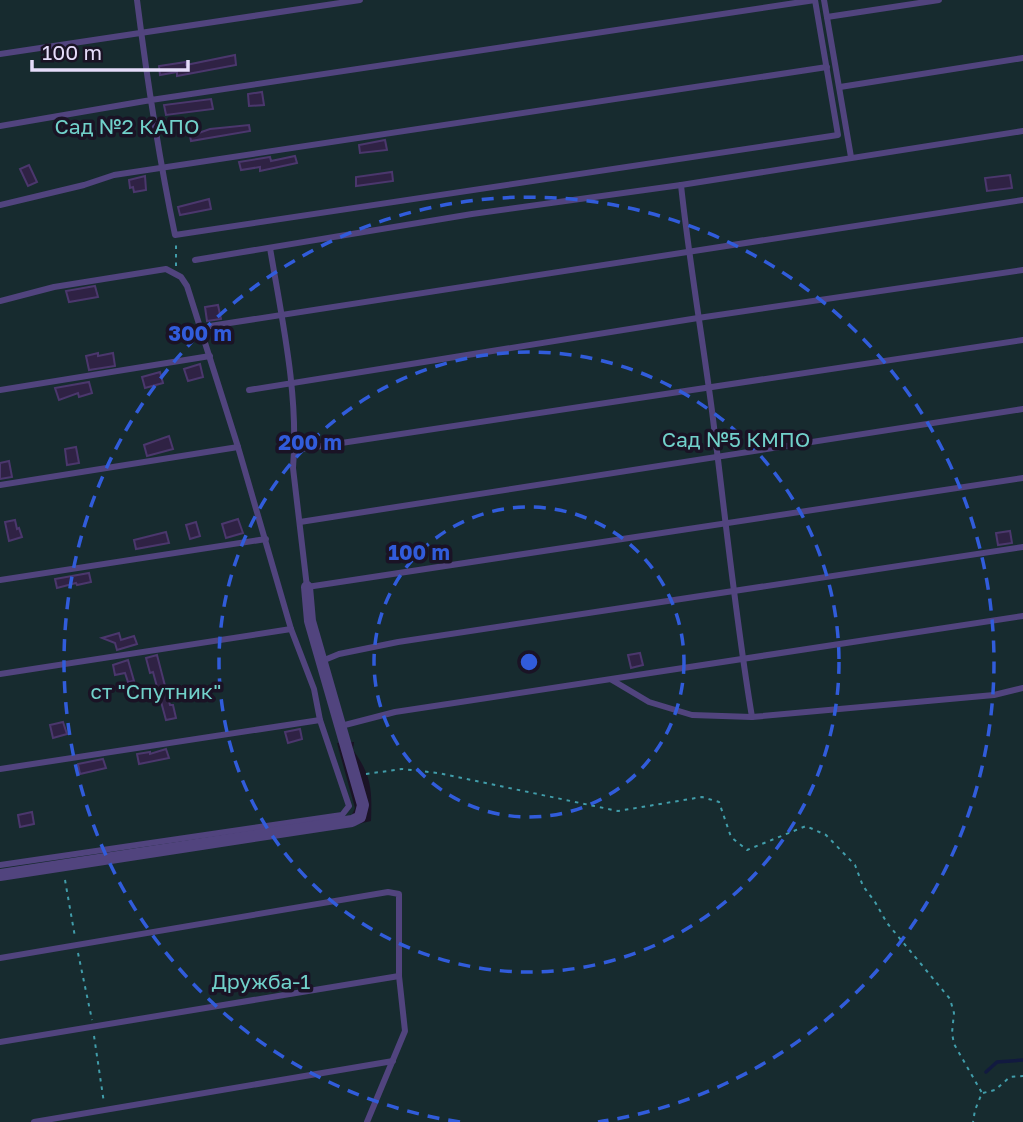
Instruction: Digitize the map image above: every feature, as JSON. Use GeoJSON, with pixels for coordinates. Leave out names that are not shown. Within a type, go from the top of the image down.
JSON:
{"type":"FeatureCollection","features":[{"type":"Feature","properties":{"kind":"street"},"geometry":{"type":"LineString","coordinates":[[0,875],[352,821],[360,817],[363,804],[310,621],[307,587]]}},
{"type":"Feature","properties":{"kind":"lane"},"geometry":{"type":"LineString","coordinates":[[0,126],[151,100],[815,0],[838,135],[175,235],[161,168],[151,100],[136,0]]}},
{"type":"Feature","properties":{"kind":"lane"},"geometry":{"type":"LineString","coordinates":[[0,54],[360,0]]}},
{"type":"Feature","properties":{"kind":"lane"},"geometry":{"type":"LineString","coordinates":[[824,0],[851,157]]}},
{"type":"Feature","properties":{"kind":"lane"},"geometry":{"type":"LineString","coordinates":[[827,17],[939,0]]}},
{"type":"Feature","properties":{"kind":"lane"},"geometry":{"type":"LineString","coordinates":[[840,87],[1023,58]]}},
{"type":"Feature","properties":{"kind":"lane"},"geometry":{"type":"LineString","coordinates":[[0,205],[84,186],[114,175],[827,68]]}},
{"type":"Feature","properties":{"kind":"lane"},"geometry":{"type":"LineString","coordinates":[[195,260],[472,214],[681,185],[1023,131]]}},
{"type":"Feature","properties":{"kind":"lane"},"geometry":{"type":"LineString","coordinates":[[681,185],[752,717]]}},
{"type":"Feature","properties":{"kind":"lane"},"geometry":{"type":"LineString","coordinates":[[209,326],[1023,200]]}},
{"type":"Feature","properties":{"kind":"lane"},"geometry":{"type":"LineString","coordinates":[[270,248],[291,383],[295,450],[293,468],[307,587],[1023,478]]}},
{"type":"Feature","properties":{"kind":"lane"},"geometry":{"type":"LineString","coordinates":[[0,301],[54,287],[149,270],[173,271],[187,286],[291,629],[314,689],[320,720],[349,806],[342,815],[0,865]]}},
{"type":"Feature","properties":{"kind":"lane"},"geometry":{"type":"LineString","coordinates":[[249,390],[698,318],[1023,270]]}},
{"type":"Feature","properties":{"kind":"lane"},"geometry":{"type":"LineString","coordinates":[[295,450],[1023,340]]}},
{"type":"Feature","properties":{"kind":"lane"},"geometry":{"type":"LineString","coordinates":[[0,390],[210,356]]}},
{"type":"Feature","properties":{"kind":"lane"},"geometry":{"type":"LineString","coordinates":[[300,522],[1023,409]]}},
{"type":"Feature","properties":{"kind":"lane"},"geometry":{"type":"LineString","coordinates":[[0,485],[238,447]]}},
{"type":"Feature","properties":{"kind":"lane"},"geometry":{"type":"LineString","coordinates":[[0,580],[265,539]]}},
{"type":"Feature","properties":{"kind":"lane"},"geometry":{"type":"LineString","coordinates":[[322,661],[339,654],[398,642],[1023,547]]}},
{"type":"Feature","properties":{"kind":"lane"},"geometry":{"type":"LineString","coordinates":[[341,726],[395,712],[1023,616]]}},
{"type":"Feature","properties":{"kind":"lane"},"geometry":{"type":"LineString","coordinates":[[0,674],[291,629]]}},
{"type":"Feature","properties":{"kind":"lane"},"geometry":{"type":"LineString","coordinates":[[612,680],[649,702],[692,715],[752,717],[994,695],[1023,688]]}},
{"type":"Feature","properties":{"kind":"lane"},"geometry":{"type":"LineString","coordinates":[[0,769],[320,720]]}},
{"type":"Feature","properties":{"kind":"lane"},"geometry":{"type":"LineString","coordinates":[[0,958],[388,892],[399,894],[400,976],[405,1031],[367,1122]]}},
{"type":"Feature","properties":{"kind":"lane"},"geometry":{"type":"LineString","coordinates":[[0,1042],[400,976]]}},
{"type":"Feature","properties":{"kind":"lane"},"geometry":{"type":"LineString","coordinates":[[34,1122],[393,1061]]}},
{"type":"Feature","properties":{"kind":"path"},"geometry":{"type":"LineString","coordinates":[[173,271],[177,257],[175,235]]}},
{"type":"Feature","properties":{"kind":"path"},"geometry":{"type":"LineString","coordinates":[[355,775],[402,769],[438,773],[618,811],[702,797],[719,802],[731,837],[747,850],[806,826],[826,835],[855,865],[863,886],[876,902],[887,923],[950,999],[954,1013],[954,1044],[982,1093]]}},
{"type":"Feature","properties":{"kind":"path"},"geometry":{"type":"LineString","coordinates":[[65,880],[93,1027],[105,1110]]}},
{"type":"Feature","properties":{"kind":"path"},"geometry":{"type":"LineString","coordinates":[[982,1093],[995,1090],[1010,1077],[1023,1076]]}},
{"type":"Feature","properties":{"kind":"path"},"geometry":{"type":"LineString","coordinates":[[973,1122],[982,1093]]}},
{"type":"Feature","properties":{"kind":"green space"},"geometry":{"type":"Polygon","coordinates":[[[0,0],[1023,0],[1023,1122],[0,1122],[0,879],[354,825],[371,821],[371,792],[364,768],[353,750],[354,742],[337,743],[355,808],[351,817],[0,870],[0,0]]]}},
{"type":"Feature","properties":{"kind":"building"},"geometry":{"type":"Polygon","coordinates":[[[235,55],[236,65],[177,76],[177,72],[160,75],[159,66],[186,62],[186,65],[235,55]]]}},
{"type":"Feature","properties":{"kind":"building"},"geometry":{"type":"Polygon","coordinates":[[[262,92],[264,105],[249,106],[248,94],[262,92]]]}},
{"type":"Feature","properties":{"kind":"building"},"geometry":{"type":"Polygon","coordinates":[[[211,99],[213,109],[166,115],[164,105],[211,99]]]}},
{"type":"Feature","properties":{"kind":"building"},"geometry":{"type":"Polygon","coordinates":[[[249,125],[250,131],[191,141],[190,136],[210,129],[249,125]]]}},
{"type":"Feature","properties":{"kind":"building"},"geometry":{"type":"Polygon","coordinates":[[[385,140],[387,150],[360,153],[359,145],[385,140]]]}},
{"type":"Feature","properties":{"kind":"building"},"geometry":{"type":"Polygon","coordinates":[[[295,156],[297,163],[260,171],[260,167],[241,170],[239,162],[270,157],[271,161],[295,156]]]}},
{"type":"Feature","properties":{"kind":"building"},"geometry":{"type":"Polygon","coordinates":[[[29,165],[37,182],[28,186],[20,169],[29,165]]]}},
{"type":"Feature","properties":{"kind":"building"},"geometry":{"type":"Polygon","coordinates":[[[392,172],[393,181],[356,186],[356,177],[392,172]]]}},
{"type":"Feature","properties":{"kind":"building"},"geometry":{"type":"Polygon","coordinates":[[[1010,175],[1012,188],[987,191],[985,178],[1010,175]]]}},
{"type":"Feature","properties":{"kind":"building"},"geometry":{"type":"Polygon","coordinates":[[[145,176],[146,190],[134,192],[133,187],[130,188],[129,180],[145,176]]]}},
{"type":"Feature","properties":{"kind":"building"},"geometry":{"type":"Polygon","coordinates":[[[209,199],[211,209],[180,215],[178,207],[209,199]]]}},
{"type":"Feature","properties":{"kind":"building"},"geometry":{"type":"Polygon","coordinates":[[[95,286],[98,297],[69,302],[66,291],[95,286]]]}},
{"type":"Feature","properties":{"kind":"building"},"geometry":{"type":"Polygon","coordinates":[[[218,305],[221,319],[207,321],[205,307],[218,305]]]}},
{"type":"Feature","properties":{"kind":"building"},"geometry":{"type":"Polygon","coordinates":[[[98,353],[98,356],[113,353],[115,366],[89,370],[86,356],[98,353]]]}},
{"type":"Feature","properties":{"kind":"building"},"geometry":{"type":"Polygon","coordinates":[[[200,364],[203,377],[188,381],[184,369],[200,364]]]}},
{"type":"Feature","properties":{"kind":"building"},"geometry":{"type":"Polygon","coordinates":[[[160,372],[163,383],[145,388],[142,377],[160,372]]]}},
{"type":"Feature","properties":{"kind":"building"},"geometry":{"type":"Polygon","coordinates":[[[89,382],[92,393],[79,397],[78,393],[59,400],[55,388],[89,382]]]}},
{"type":"Feature","properties":{"kind":"building"},"geometry":{"type":"Polygon","coordinates":[[[169,436],[173,449],[147,456],[144,445],[169,436]]]}},
{"type":"Feature","properties":{"kind":"building"},"geometry":{"type":"Polygon","coordinates":[[[76,447],[79,463],[67,465],[65,449],[76,447]]]}},
{"type":"Feature","properties":{"kind":"building"},"geometry":{"type":"Polygon","coordinates":[[[9,461],[12,477],[0,479],[0,463],[9,461]]]}},
{"type":"Feature","properties":{"kind":"building"},"geometry":{"type":"Polygon","coordinates":[[[238,519],[243,533],[226,538],[222,524],[238,519]]]}},
{"type":"Feature","properties":{"kind":"building"},"geometry":{"type":"Polygon","coordinates":[[[15,520],[22,537],[9,541],[5,522],[15,520]]]}},
{"type":"Feature","properties":{"kind":"building"},"geometry":{"type":"Polygon","coordinates":[[[196,522],[200,536],[190,539],[186,525],[196,522]]]}},
{"type":"Feature","properties":{"kind":"building"},"geometry":{"type":"Polygon","coordinates":[[[1010,531],[1012,543],[998,545],[996,533],[1010,531]]]}},
{"type":"Feature","properties":{"kind":"building"},"geometry":{"type":"Polygon","coordinates":[[[166,532],[169,543],[136,549],[134,540],[166,532]]]}},
{"type":"Feature","properties":{"kind":"building"},"geometry":{"type":"Polygon","coordinates":[[[89,573],[91,582],[57,588],[55,579],[89,573]]]}},
{"type":"Feature","properties":{"kind":"building"},"geometry":{"type":"Polygon","coordinates":[[[119,633],[121,640],[134,636],[137,644],[117,650],[115,643],[102,638],[119,633]]]}},
{"type":"Feature","properties":{"kind":"building"},"geometry":{"type":"Polygon","coordinates":[[[640,653],[643,665],[631,668],[628,655],[640,653]]]}},
{"type":"Feature","properties":{"kind":"building"},"geometry":{"type":"Polygon","coordinates":[[[157,655],[176,718],[166,720],[153,672],[150,673],[146,658],[157,655]]]}},
{"type":"Feature","properties":{"kind":"building"},"geometry":{"type":"Polygon","coordinates":[[[128,660],[134,681],[128,682],[125,673],[115,675],[113,665],[128,660]]]}},
{"type":"Feature","properties":{"kind":"building"},"geometry":{"type":"Polygon","coordinates":[[[63,722],[67,734],[53,738],[50,725],[63,722]]]}},
{"type":"Feature","properties":{"kind":"building"},"geometry":{"type":"Polygon","coordinates":[[[300,729],[302,739],[288,743],[285,732],[300,729]]]}},
{"type":"Feature","properties":{"kind":"building"},"geometry":{"type":"Polygon","coordinates":[[[166,749],[169,758],[139,764],[137,754],[150,754],[166,749]]]}},
{"type":"Feature","properties":{"kind":"building"},"geometry":{"type":"Polygon","coordinates":[[[103,759],[106,768],[80,774],[78,764],[103,759]]]}},
{"type":"Feature","properties":{"kind":"building"},"geometry":{"type":"Polygon","coordinates":[[[32,812],[34,824],[20,827],[18,815],[32,812]]]}},
{"type":"Feature","properties":{"kind":"waterway"},"geometry":{"type":"LineString","coordinates":[[986,1072],[997,1062],[1023,1060]]}},
{"type":"Feature","properties":{"kind":"park label","name":"Сад №2 КАПО"},"geometry":{"type":"Point","coordinates":[127,126]}},
{"type":"Feature","properties":{"kind":"park label","name":"Сад №5 КМПО"},"geometry":{"type":"Point","coordinates":[736,439]}},
{"type":"Feature","properties":{"kind":"park label","name":"ст \"Спутник\""},"geometry":{"type":"Point","coordinates":[156,691]}},
{"type":"Feature","properties":{"kind":"park label","name":"Дружба-1"},"geometry":{"type":"Point","coordinates":[261,981]}}]}
